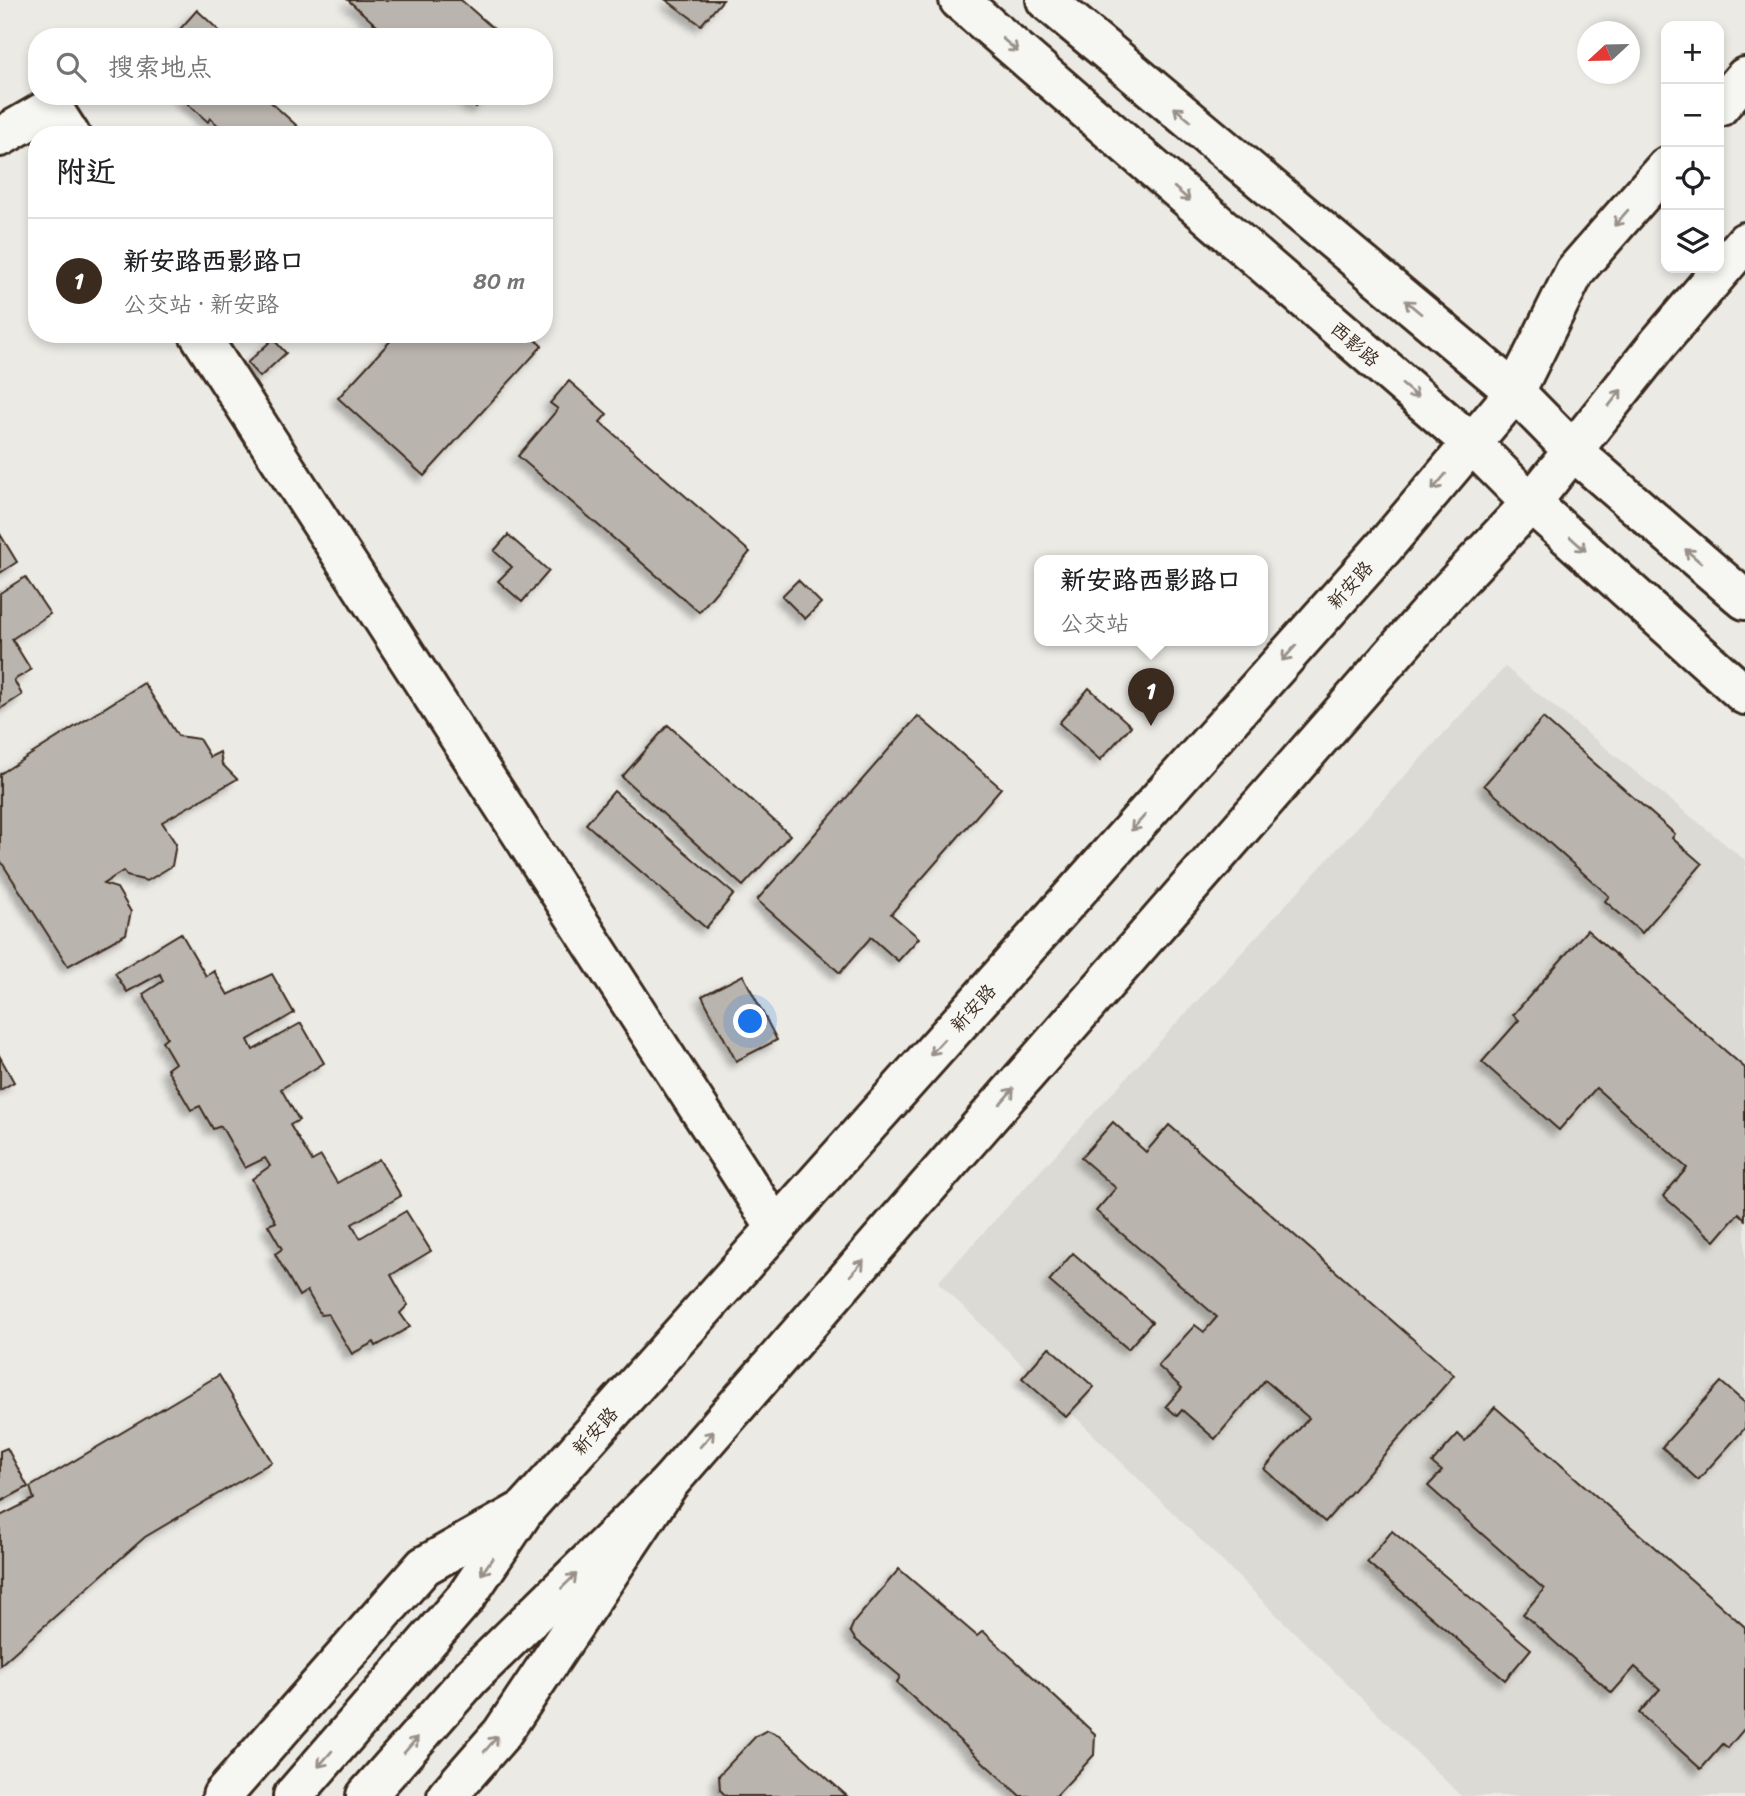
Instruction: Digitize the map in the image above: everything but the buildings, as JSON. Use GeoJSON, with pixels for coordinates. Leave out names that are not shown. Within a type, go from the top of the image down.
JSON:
{"type":"FeatureCollection","features":[{"type":"Feature","properties":{"kind":"main road","name":"西影路"},"geometry":{"type":"LineString","coordinates":[[959,0],[1471,443],[1531,503],[1745,695]]}},
{"type":"Feature","properties":{"kind":"main road"},"geometry":{"type":"LineString","coordinates":[[1046,0],[1515,392],[1573,451],[1745,600]]}},
{"type":"Feature","properties":{"kind":"main road"},"geometry":{"type":"LineString","coordinates":[[1724,101],[1745,77]]}},
{"type":"Feature","properties":{"kind":"main road"},"geometry":{"type":"LineString","coordinates":[[0,137],[52,107],[64,126]]}},
{"type":"Feature","properties":{"kind":"main road","name":"新安路"},"geometry":{"type":"LineString","coordinates":[[222,1796],[424,1566],[525,1509],[1385,545],[1515,392],[1574,271],[1661,173]]}},
{"type":"Feature","properties":{"kind":"main road"},"geometry":{"type":"LineString","coordinates":[[366,1796],[471,1677],[669,1483],[1442,598],[1531,503],[1745,242]]}},
{"type":"Feature","properties":{"kind":"main road"},"geometry":{"type":"LineString","coordinates":[[205,343],[776,1228]]}},
{"type":"Feature","properties":{"kind":"main road"},"geometry":{"type":"LineString","coordinates":[[447,1796],[502,1733],[669,1483]]}},
{"type":"Feature","properties":{"kind":"main road"},"geometry":{"type":"LineString","coordinates":[[293,1796],[466,1597],[525,1509]]}},
{"type":"Feature","properties":{"kind":"shaded area"},"geometry":{"type":"Polygon","coordinates":[[[1505,667],[1745,860],[1745,1796],[1461,1796],[938,1282],[1505,667]]]}},
{"type":"Feature","properties":{"kind":"place","name":"新安路西影路口"},"geometry":{"type":"Point","coordinates":[1151,726]}}]}
